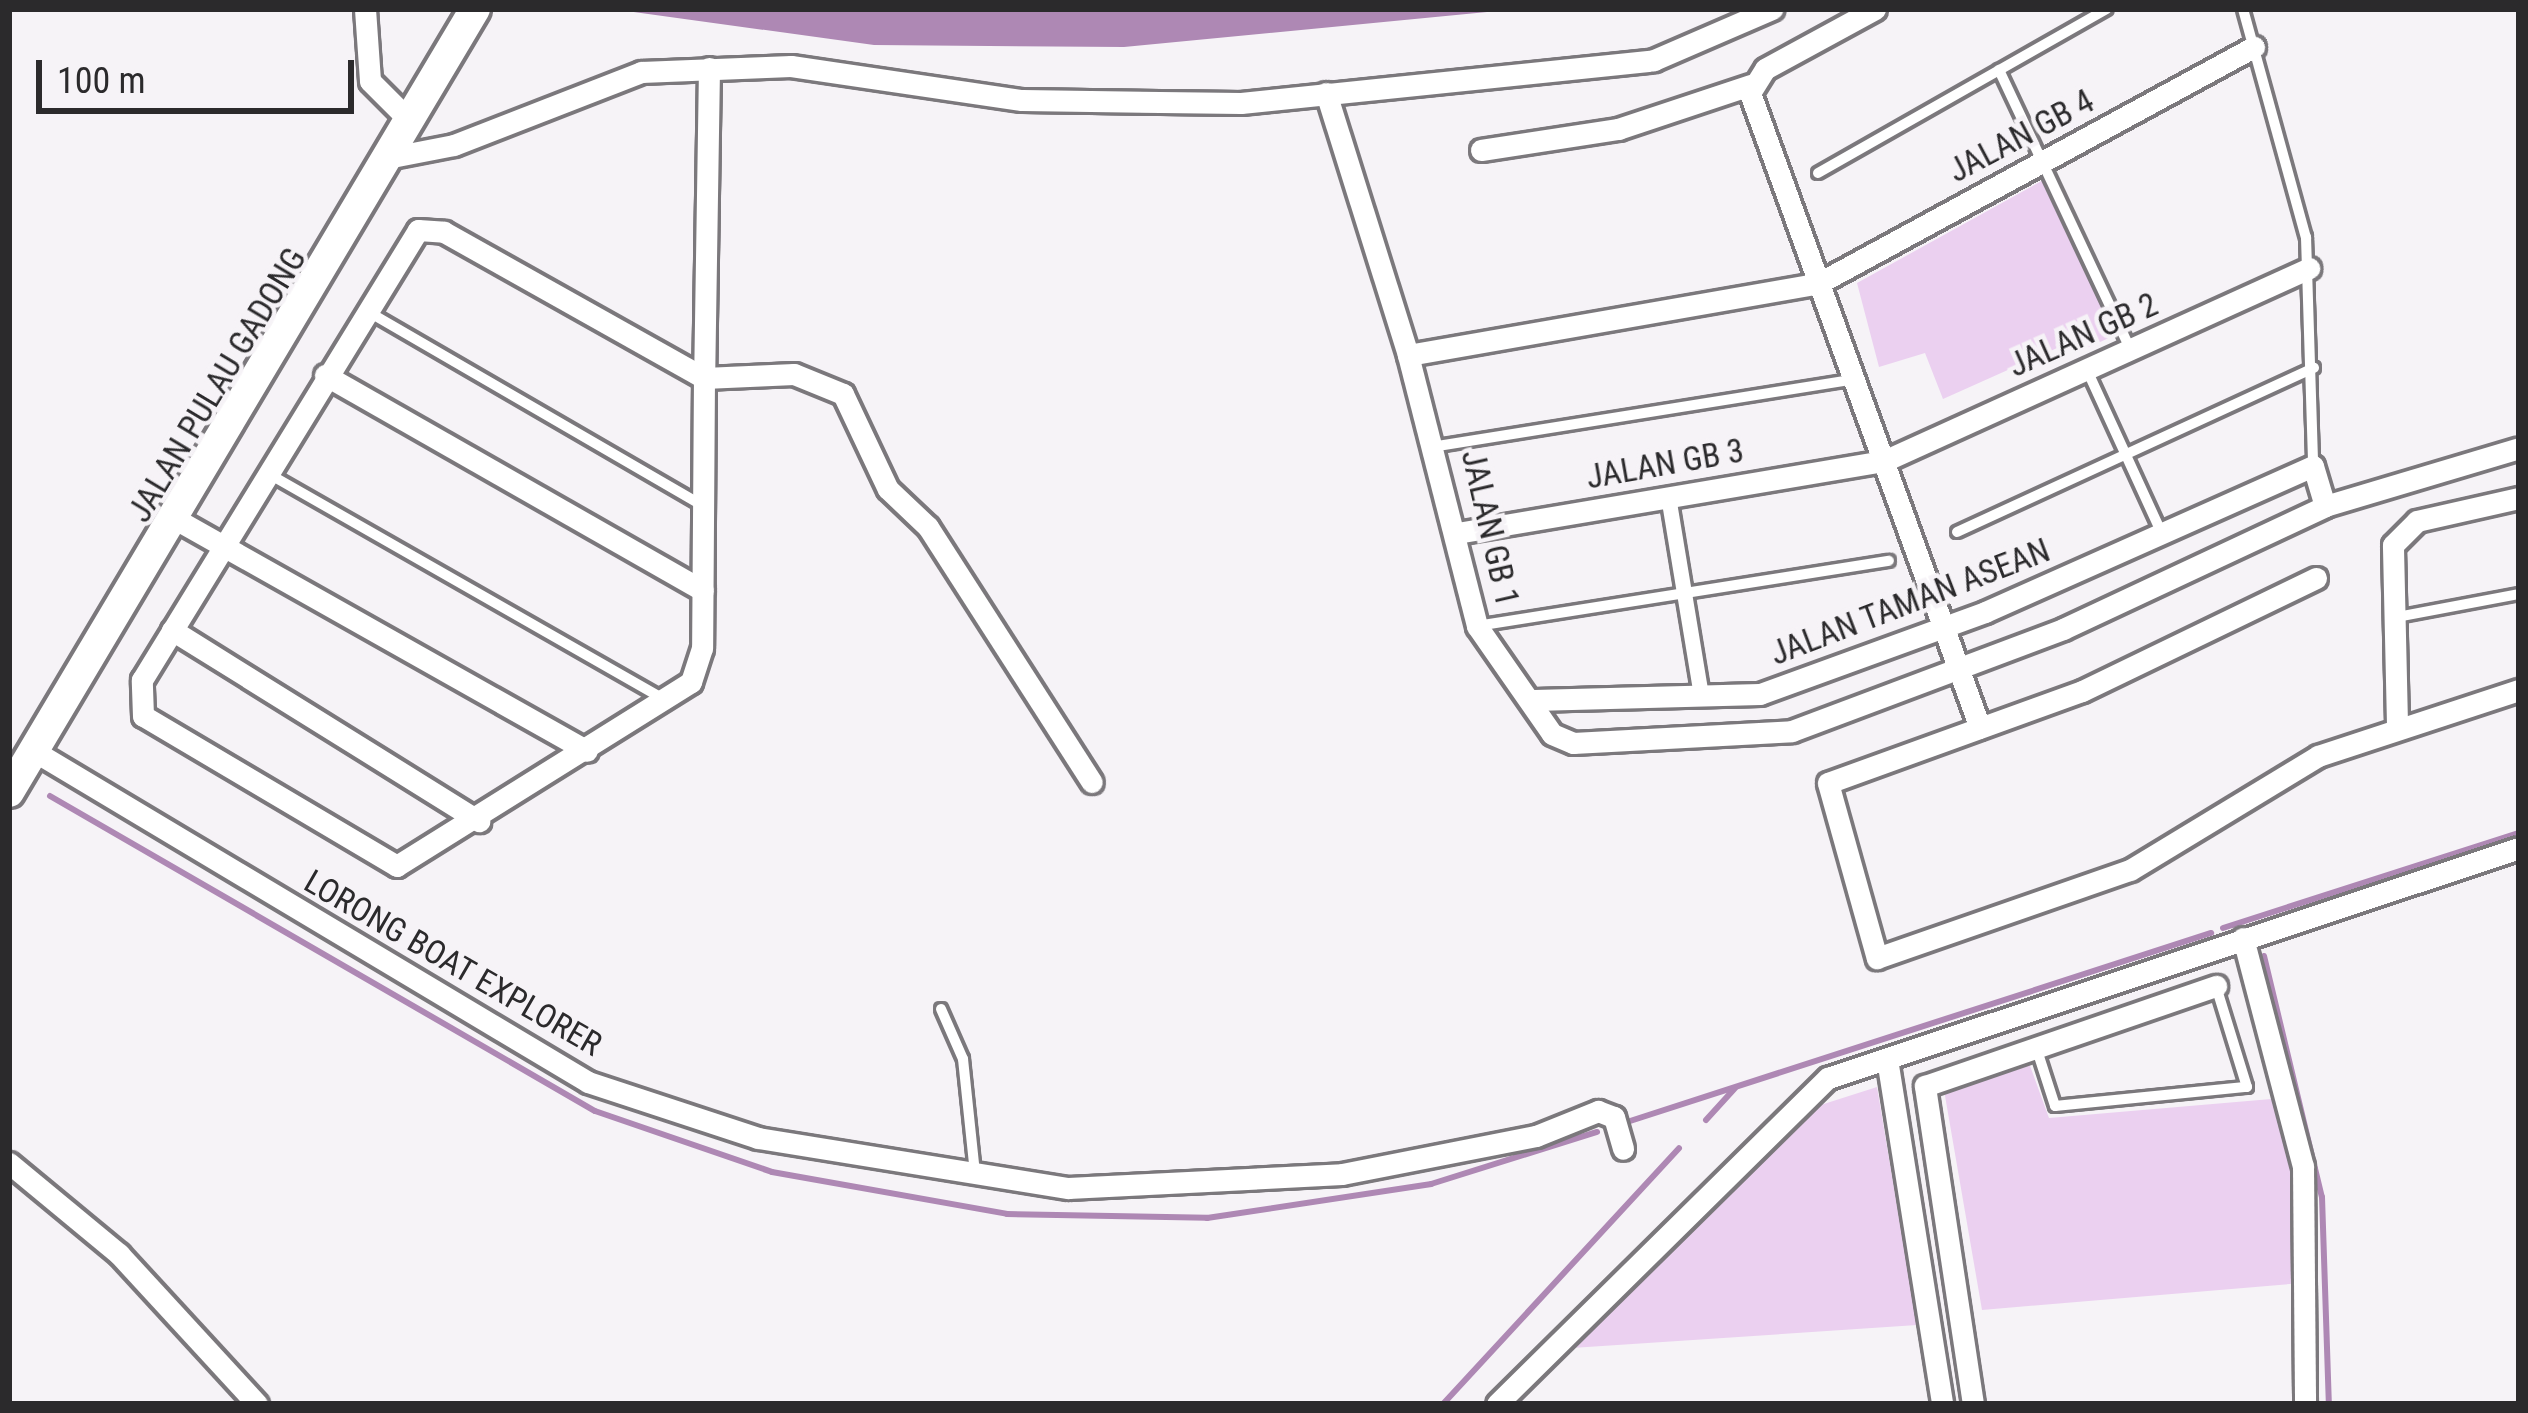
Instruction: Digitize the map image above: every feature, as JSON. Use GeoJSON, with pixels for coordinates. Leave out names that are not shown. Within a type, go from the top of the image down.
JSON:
{"type":"FeatureCollection","features":[{"type":"Feature","properties":{"kind":"main road","name":"JALAN PULAU GADONG"},"geometry":{"type":"LineString","coordinates":[[9,792],[179,520],[475,9]]}},
{"type":"Feature","properties":{"kind":"street"},"geometry":{"type":"LineString","coordinates":[[365,9],[370,81],[411,122]]}},
{"type":"Feature","properties":{"kind":"street"},"geometry":{"type":"LineString","coordinates":[[392,157],[454,145],[641,72],[791,66],[1100,106],[1326,93],[1654,60],[1772,9]]}},
{"type":"Feature","properties":{"kind":"street"},"geometry":{"type":"LineString","coordinates":[[1481,150],[1618,129],[1750,86],[1875,9]]}},
{"type":"Feature","properties":{"kind":"street","name":"JALAN GB 4"},"geometry":{"type":"LineString","coordinates":[[1408,355],[1819,283],[2254,47]]}},
{"type":"Feature","properties":{"kind":"street"},"geometry":{"type":"LineString","coordinates":[[709,68],[704,378],[703,591],[699,672],[587,751],[398,866],[155,731],[142,680],[364,310],[418,230],[444,232],[704,378],[794,374],[843,394],[888,488],[928,527],[1092,782]]}},
{"type":"Feature","properties":{"kind":"street"},"geometry":{"type":"LineString","coordinates":[[1750,86],[1981,728]]}},
{"type":"Feature","properties":{"kind":"street","name":"JALAN GB 1"},"geometry":{"type":"LineString","coordinates":[[1326,93],[1438,446],[1477,626],[1534,700]]}},
{"type":"Feature","properties":{"kind":"street","name":"JALAN GB 2"},"geometry":{"type":"LineString","coordinates":[[1884,461],[2309,268]]}},
{"type":"Feature","properties":{"kind":"street"},"geometry":{"type":"LineString","coordinates":[[325,375],[703,591]]}},
{"type":"Feature","properties":{"kind":"street"},"geometry":{"type":"LineString","coordinates":[[1534,700],[1552,734],[1573,743],[1769,734],[1959,668],[2325,506],[2519,448]]}},
{"type":"Feature","properties":{"kind":"street","name":"JALAN GB 3"},"geometry":{"type":"LineString","coordinates":[[1457,533],[1884,461]]}},
{"type":"Feature","properties":{"kind":"street"},"geometry":{"type":"LineString","coordinates":[[2313,466],[2325,506]]}},
{"type":"Feature","properties":{"kind":"street","name":"JALAN TAMAN ASEAN"},"geometry":{"type":"LineString","coordinates":[[1534,700],[1760,694],[1944,627],[2163,538],[2313,466]]}},
{"type":"Feature","properties":{"kind":"street"},"geometry":{"type":"LineString","coordinates":[[1668,496],[1701,695]]}},
{"type":"Feature","properties":{"kind":"street"},"geometry":{"type":"LineString","coordinates":[[2397,724],[2389,619],[2399,535],[2519,498]]}},
{"type":"Feature","properties":{"kind":"street"},"geometry":{"type":"LineString","coordinates":[[179,520],[587,751]]}},
{"type":"Feature","properties":{"kind":"street"},"geometry":{"type":"LineString","coordinates":[[2315,578],[1981,728],[1828,783],[1877,958],[2130,870],[2260,787],[2397,724],[2519,690]]}},
{"type":"Feature","properties":{"kind":"street"},"geometry":{"type":"LineString","coordinates":[[172,630],[479,820]]}},
{"type":"Feature","properties":{"kind":"street","name":"LORONG BOAT EXPLORER"},"geometry":{"type":"LineString","coordinates":[[34,751],[588,1082],[758,1138],[975,1179],[1068,1188],[1295,1179],[1459,1153],[1598,1111],[1614,1117],[1623,1149]]}},
{"type":"Feature","properties":{"kind":"street"},"geometry":{"type":"LineString","coordinates":[[1497,1404],[1812,1087],[2519,848]]}},
{"type":"Feature","properties":{"kind":"street"},"geometry":{"type":"LineString","coordinates":[[2243,938],[2303,1166],[2305,1404]]}},
{"type":"Feature","properties":{"kind":"street"},"geometry":{"type":"LineString","coordinates":[[1973,1404],[1925,1086],[2216,986]]}},
{"type":"Feature","properties":{"kind":"street"},"geometry":{"type":"LineString","coordinates":[[1887,1059],[1942,1404]]}},
{"type":"Feature","properties":{"kind":"street"},"geometry":{"type":"LineString","coordinates":[[9,1163],[119,1254],[257,1404]]}},
{"type":"Feature","properties":{"kind":"lane"},"geometry":{"type":"LineString","coordinates":[[1818,173],[2108,9]]}},
{"type":"Feature","properties":{"kind":"lane"},"geometry":{"type":"LineString","coordinates":[[2243,9],[2309,268],[2313,466]]}},
{"type":"Feature","properties":{"kind":"lane"},"geometry":{"type":"LineString","coordinates":[[1999,70],[2048,158],[2131,350]]}},
{"type":"Feature","properties":{"kind":"lane"},"geometry":{"type":"LineString","coordinates":[[364,310],[704,506]]}},
{"type":"Feature","properties":{"kind":"lane"},"geometry":{"type":"LineString","coordinates":[[1958,532],[2314,368]]}},
{"type":"Feature","properties":{"kind":"lane"},"geometry":{"type":"LineString","coordinates":[[2087,370],[2163,538]]}},
{"type":"Feature","properties":{"kind":"lane"},"geometry":{"type":"LineString","coordinates":[[1438,446],[1854,380]]}},
{"type":"Feature","properties":{"kind":"lane"},"geometry":{"type":"LineString","coordinates":[[266,473],[665,700]]}},
{"type":"Feature","properties":{"kind":"lane"},"geometry":{"type":"LineString","coordinates":[[1477,626],[1889,561]]}},
{"type":"Feature","properties":{"kind":"lane"},"geometry":{"type":"LineString","coordinates":[[2389,619],[2519,595]]}},
{"type":"Feature","properties":{"kind":"lane"},"geometry":{"type":"LineString","coordinates":[[2036,1047],[2055,1106],[2247,1088],[2216,986]]}},
{"type":"Feature","properties":{"kind":"lane"},"geometry":{"type":"LineString","coordinates":[[941,1009],[963,1059],[975,1179]]}},
{"type":"Feature","properties":{"kind":"shaded area"},"geometry":{"type":"Polygon","coordinates":[[[612,9],[1518,9],[1124,47],[874,45],[612,9]]]}},
{"type":"Feature","properties":{"kind":"shaded area"},"geometry":{"type":"Polygon","coordinates":[[[2047,178],[2115,335],[2081,351],[2075,340],[1943,399],[1925,353],[1879,367],[1857,283],[2047,178]]]}},
{"type":"Feature","properties":{"kind":"shaded area"},"geometry":{"type":"Polygon","coordinates":[[[2029,1063],[2049,1118],[2283,1098],[2302,1283],[1982,1310],[1944,1090],[2029,1063]]]}},
{"type":"Feature","properties":{"kind":"shaded area"},"geometry":{"type":"Polygon","coordinates":[[[1877,1087],[1917,1325],[1572,1348],[1805,1110],[1877,1087]]]}},
{"type":"Feature","properties":{"kind":"waterway"},"geometry":{"type":"LineString","coordinates":[[50,796],[595,1111],[772,1172],[1007,1214],[1207,1218],[1431,1184],[1597,1132]]}},
{"type":"Feature","properties":{"kind":"waterway"},"geometry":{"type":"LineString","coordinates":[[2223,928],[2519,833]]}},
{"type":"Feature","properties":{"kind":"waterway"},"geometry":{"type":"LineString","coordinates":[[1627,1122],[2211,933]]}},
{"type":"Feature","properties":{"kind":"waterway"},"geometry":{"type":"LineString","coordinates":[[2264,956],[2322,1197],[2329,1404]]}},
{"type":"Feature","properties":{"kind":"waterway"},"geometry":{"type":"LineString","coordinates":[[1706,1120],[1735,1088]]}},
{"type":"Feature","properties":{"kind":"waterway"},"geometry":{"type":"LineString","coordinates":[[1443,1404],[1679,1148]]}}]}
